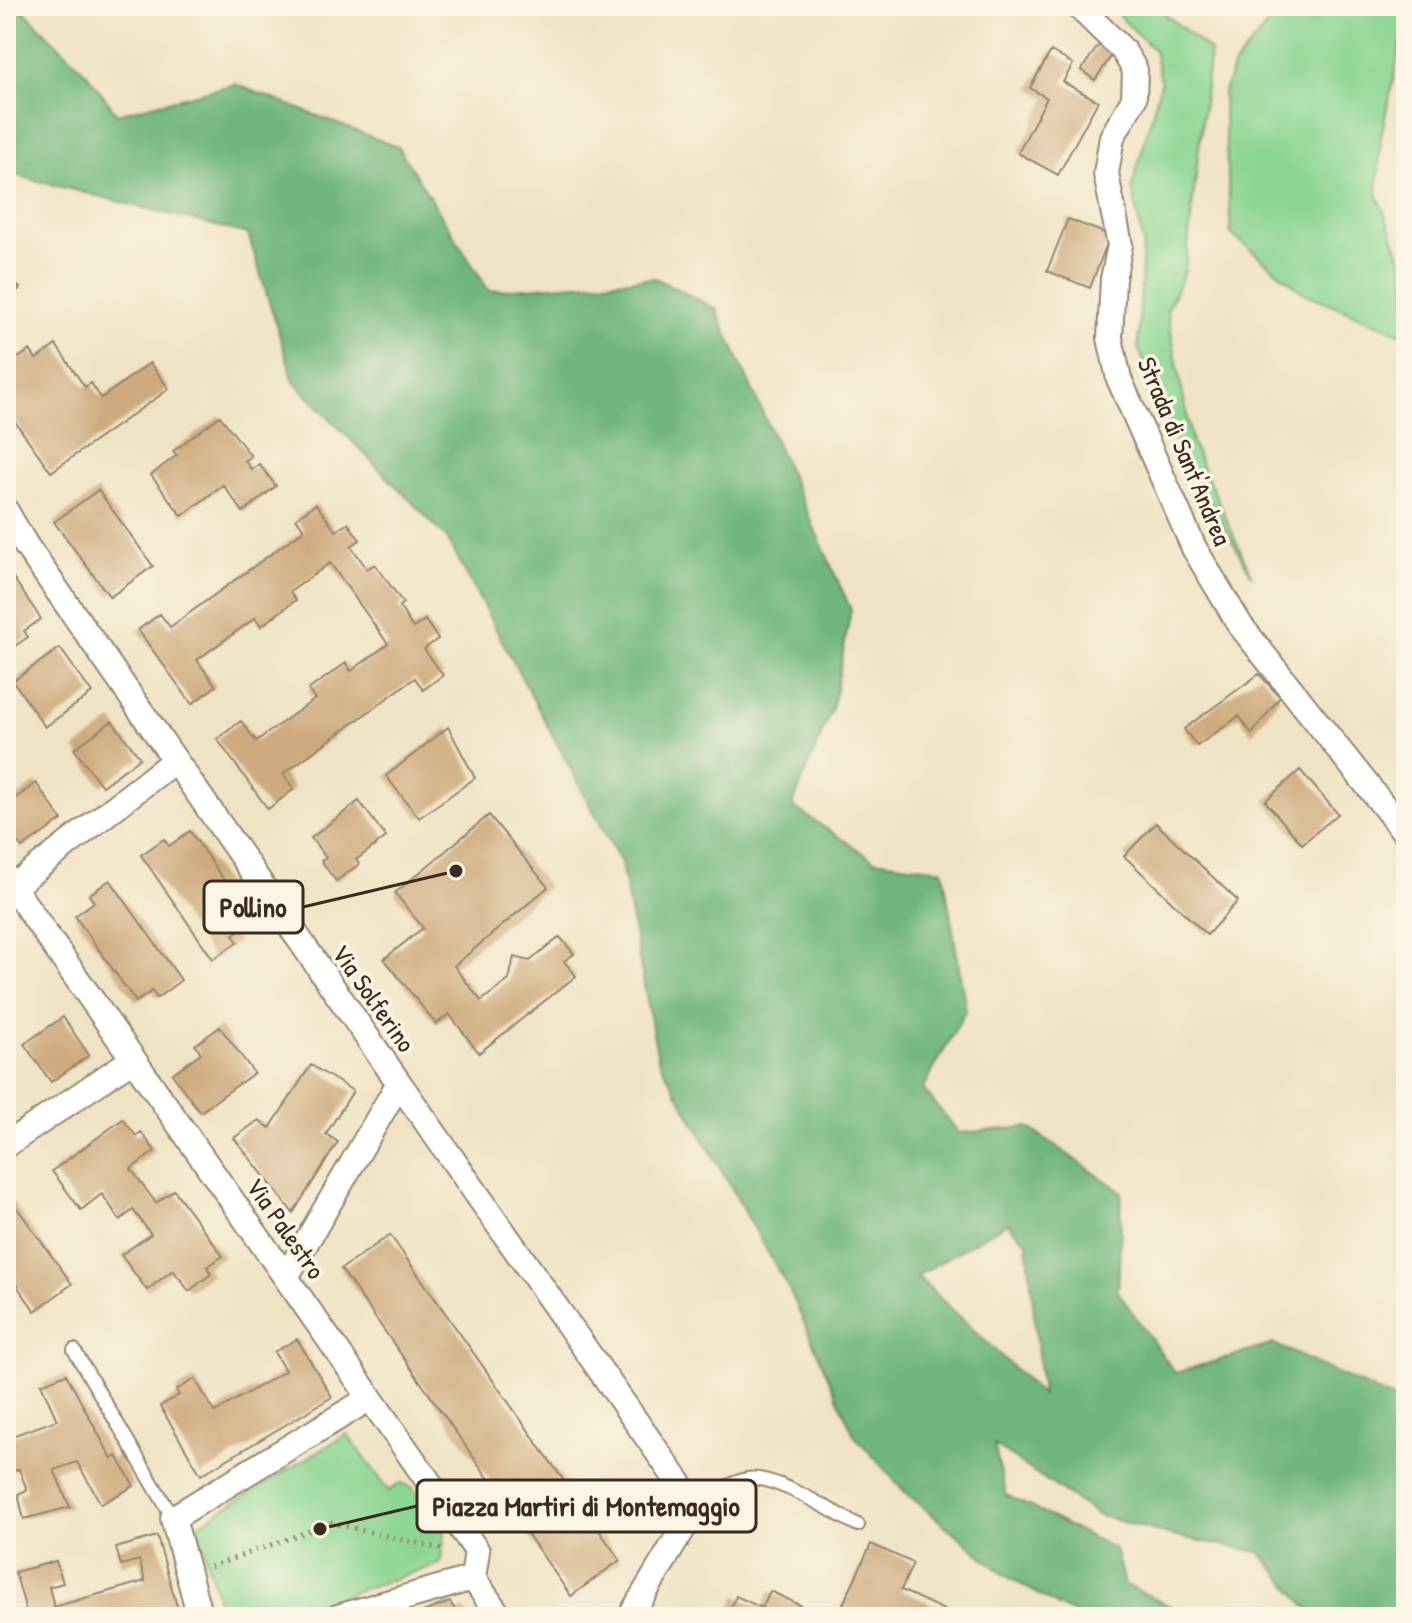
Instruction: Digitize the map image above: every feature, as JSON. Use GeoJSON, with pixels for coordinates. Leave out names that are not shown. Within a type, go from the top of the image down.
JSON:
{"type":"FeatureCollection","features":[{"type":"Feature","properties":{"kind":"street","name":"Strada di Sant'Andrea"},"geometry":{"type":"LineString","coordinates":[[1078,6],[1123,50],[1135,70],[1134,99],[1112,137],[1106,174],[1120,245],[1113,279],[1110,326],[1119,379],[1194,548],[1240,625],[1406,834]]}},
{"type":"Feature","properties":{"kind":"street","name":"Via Solferino"},"geometry":{"type":"LineString","coordinates":[[6,511],[25,544],[399,1083],[286,1277]]}},
{"type":"Feature","properties":{"kind":"street"},"geometry":{"type":"LineString","coordinates":[[10,882],[175,760]]}},
{"type":"Feature","properties":{"kind":"street","name":"Via Palestro"},"geometry":{"type":"LineString","coordinates":[[10,882],[477,1551],[473,1578],[500,1617]]}},
{"type":"Feature","properties":{"kind":"street"},"geometry":{"type":"LineString","coordinates":[[6,1145],[133,1059]]}},
{"type":"Feature","properties":{"kind":"street"},"geometry":{"type":"LineString","coordinates":[[399,1083],[696,1507],[630,1617]]}},
{"type":"Feature","properties":{"kind":"street"},"geometry":{"type":"LineString","coordinates":[[200,1617],[173,1518],[370,1398]]}},
{"type":"Feature","properties":{"kind":"street"},"geometry":{"type":"LineString","coordinates":[[338,1617],[473,1578]]}},
{"type":"Feature","properties":{"kind":"lane"},"geometry":{"type":"LineString","coordinates":[[74,1350],[173,1518]]}},
{"type":"Feature","properties":{"kind":"lane"},"geometry":{"type":"LineString","coordinates":[[696,1507],[733,1484],[756,1478],[783,1487],[858,1525]]}},
{"type":"Feature","properties":{"kind":"path"},"geometry":{"type":"LineString","coordinates":[[189,1574],[331,1523],[442,1549]]}},
{"type":"Feature","properties":{"kind":"green space"},"geometry":{"type":"Polygon","coordinates":[[[6,6],[19,6],[87,74],[117,114],[235,84],[398,147],[489,291],[655,278],[716,309],[851,610],[833,706],[792,806],[874,860],[943,870],[966,1010],[923,1089],[959,1133],[1028,1127],[1122,1192],[1118,1292],[1175,1373],[1274,1344],[1406,1405],[1406,1617],[1311,1617],[1313,1614],[1260,1552],[1173,1536],[1098,1515],[994,1445],[1006,1495],[1115,1549],[1124,1584],[1193,1617],[1078,1617],[1006,1576],[906,1493],[854,1435],[791,1293],[658,1059],[621,863],[447,538],[294,382],[248,234],[6,173],[6,6]],[[1007,1223],[917,1276],[1042,1395],[1027,1242],[1007,1223]]]}},
{"type":"Feature","properties":{"kind":"green space"},"geometry":{"type":"Polygon","coordinates":[[[1109,6],[1155,6],[1210,51],[1185,271],[1167,310],[1192,443],[1252,576],[1174,439],[1138,347],[1143,242],[1132,187],[1161,82],[1154,50],[1109,6]]]}},
{"type":"Feature","properties":{"kind":"green space"},"geometry":{"type":"Polygon","coordinates":[[[1283,6],[1406,6],[1406,19],[1381,136],[1377,193],[1406,270],[1406,336],[1304,293],[1231,234],[1223,94],[1234,65],[1283,6]]]}},
{"type":"Feature","properties":{"kind":"green space"},"geometry":{"type":"Polygon","coordinates":[[[347,1434],[389,1491],[401,1483],[413,1488],[445,1533],[440,1564],[276,1617],[223,1617],[197,1525],[347,1434]]]}},
{"type":"Feature","properties":{"kind":"building"},"geometry":{"type":"Polygon","coordinates":[[[1099,45],[1112,55],[1095,80],[1081,70],[1099,45]]]}},
{"type":"Feature","properties":{"kind":"building"},"geometry":{"type":"Polygon","coordinates":[[[1051,51],[1073,64],[1063,82],[1098,101],[1058,175],[1018,153],[1047,98],[1030,88],[1051,51]]]}},
{"type":"Feature","properties":{"kind":"building"},"geometry":{"type":"Polygon","coordinates":[[[1068,219],[1110,235],[1090,288],[1047,271],[1068,219]]]}},
{"type":"Feature","properties":{"kind":"building"},"geometry":{"type":"Polygon","coordinates":[[[6,275],[20,288],[6,302],[6,275]]]}},
{"type":"Feature","properties":{"kind":"building"},"geometry":{"type":"Polygon","coordinates":[[[56,345],[85,387],[91,383],[101,398],[150,363],[169,389],[51,472],[6,409],[6,366],[30,350],[36,359],[56,345]]]}},
{"type":"Feature","properties":{"kind":"building"},"geometry":{"type":"Polygon","coordinates":[[[220,416],[251,456],[245,461],[252,470],[259,464],[276,486],[243,512],[223,485],[182,516],[151,475],[177,455],[173,451],[220,416]]]}},
{"type":"Feature","properties":{"kind":"building"},"geometry":{"type":"Polygon","coordinates":[[[98,490],[153,566],[110,597],[54,522],[98,490]]]}},
{"type":"Feature","properties":{"kind":"building"},"geometry":{"type":"Polygon","coordinates":[[[316,504],[336,531],[348,523],[360,540],[351,546],[367,569],[375,564],[403,603],[399,606],[413,628],[425,620],[438,639],[424,649],[443,675],[423,690],[415,678],[283,774],[294,789],[268,809],[217,739],[241,721],[256,741],[315,699],[308,690],[346,663],[351,671],[388,644],[330,563],[290,592],[296,600],[261,626],[255,618],[197,660],[216,686],[192,704],[138,630],[160,614],[170,627],[304,530],[296,518],[316,504]]]}},
{"type":"Feature","properties":{"kind":"building"},"geometry":{"type":"Polygon","coordinates":[[[6,567],[41,619],[24,631],[28,637],[6,652],[6,567]]]}},
{"type":"Feature","properties":{"kind":"building"},"geometry":{"type":"Polygon","coordinates":[[[60,648],[92,693],[45,727],[13,681],[60,648]]]}},
{"type":"Feature","properties":{"kind":"building"},"geometry":{"type":"Polygon","coordinates":[[[1259,674],[1280,697],[1252,734],[1239,716],[1197,746],[1184,729],[1259,674]]]}},
{"type":"Feature","properties":{"kind":"building"},"geometry":{"type":"Polygon","coordinates":[[[112,721],[140,758],[102,786],[74,749],[112,721]]]}},
{"type":"Feature","properties":{"kind":"building"},"geometry":{"type":"Polygon","coordinates":[[[448,727],[475,778],[419,818],[386,776],[448,727]]]}},
{"type":"Feature","properties":{"kind":"building"},"geometry":{"type":"Polygon","coordinates":[[[1300,770],[1338,814],[1302,844],[1265,801],[1300,770]]]}},
{"type":"Feature","properties":{"kind":"building"},"geometry":{"type":"Polygon","coordinates":[[[36,783],[62,820],[22,848],[6,827],[6,805],[36,783]]]}},
{"type":"Feature","properties":{"kind":"building"},"geometry":{"type":"Polygon","coordinates":[[[359,801],[386,837],[356,860],[359,864],[336,881],[321,861],[326,858],[311,838],[359,801]]]}},
{"type":"Feature","properties":{"kind":"building"},"geometry":{"type":"Polygon","coordinates":[[[489,815],[548,887],[454,966],[481,1001],[509,980],[514,957],[530,961],[560,937],[574,954],[564,961],[576,976],[479,1053],[449,1014],[436,1024],[384,959],[423,928],[395,893],[489,815]]]}},
{"type":"Feature","properties":{"kind":"building"},"geometry":{"type":"Polygon","coordinates":[[[1156,823],[1238,901],[1207,935],[1124,856],[1156,823]]]}},
{"type":"Feature","properties":{"kind":"building"},"geometry":{"type":"Polygon","coordinates":[[[190,831],[252,921],[233,935],[238,942],[213,959],[141,855],[164,839],[169,846],[190,831]]]}},
{"type":"Feature","properties":{"kind":"building"},"geometry":{"type":"Polygon","coordinates":[[[110,880],[181,980],[157,998],[152,991],[136,1002],[75,916],[94,902],[89,895],[110,880]]]}},
{"type":"Feature","properties":{"kind":"building"},"geometry":{"type":"Polygon","coordinates":[[[63,1017],[89,1055],[51,1082],[24,1044],[63,1017]]]}},
{"type":"Feature","properties":{"kind":"building"},"geometry":{"type":"Polygon","coordinates":[[[220,1027],[254,1073],[200,1112],[172,1074],[201,1053],[195,1045],[220,1027]]]}},
{"type":"Feature","properties":{"kind":"building"},"geometry":{"type":"Polygon","coordinates":[[[311,1065],[353,1091],[326,1134],[338,1142],[293,1213],[234,1138],[259,1120],[270,1128],[311,1065]]]}},
{"type":"Feature","properties":{"kind":"building"},"geometry":{"type":"Polygon","coordinates":[[[123,1119],[136,1136],[141,1132],[155,1151],[131,1169],[156,1203],[174,1190],[223,1256],[207,1267],[211,1274],[189,1291],[173,1270],[147,1290],[121,1255],[151,1234],[133,1210],[120,1220],[102,1194],[81,1210],[52,1171],[123,1119]]]}},
{"type":"Feature","properties":{"kind":"building"},"geometry":{"type":"Polygon","coordinates":[[[12,1201],[72,1284],[35,1311],[12,1279],[6,1284],[6,1205],[12,1201]]]}},
{"type":"Feature","properties":{"kind":"building"},"geometry":{"type":"Polygon","coordinates":[[[390,1235],[620,1560],[571,1596],[341,1269],[390,1235]]]}},
{"type":"Feature","properties":{"kind":"building"},"geometry":{"type":"Polygon","coordinates":[[[297,1339],[332,1397],[201,1475],[160,1406],[179,1395],[176,1390],[195,1379],[215,1412],[285,1371],[274,1352],[297,1339]]]}},
{"type":"Feature","properties":{"kind":"building"},"geometry":{"type":"Polygon","coordinates":[[[66,1374],[112,1459],[117,1456],[134,1486],[101,1504],[77,1462],[54,1470],[70,1507],[24,1519],[18,1494],[27,1490],[19,1469],[6,1473],[6,1424],[9,1423],[12,1436],[57,1420],[41,1384],[66,1374]]]}},
{"type":"Feature","properties":{"kind":"building"},"geometry":{"type":"Polygon","coordinates":[[[157,1536],[180,1617],[135,1617],[134,1614],[125,1617],[28,1617],[15,1572],[56,1561],[63,1583],[49,1587],[54,1607],[145,1581],[139,1560],[121,1565],[116,1548],[157,1536]]]}},
{"type":"Feature","properties":{"kind":"building"},"geometry":{"type":"Polygon","coordinates":[[[871,1544],[913,1563],[901,1590],[959,1617],[837,1617],[871,1544]]]}},
{"type":"Feature","properties":{"kind":"building"},"geometry":{"type":"Polygon","coordinates":[[[770,1591],[825,1617],[726,1617],[736,1596],[762,1608],[770,1591]]]}},
{"type":"Feature","properties":{"kind":"building"},"geometry":{"type":"Polygon","coordinates":[[[450,1602],[457,1613],[464,1609],[469,1617],[409,1617],[450,1602]]]}},
{"type":"Feature","properties":{"kind":"place","name":"Pollino"},"geometry":{"type":"Point","coordinates":[456,871]}},
{"type":"Feature","properties":{"kind":"place","name":"Piazza Martiri di Montemaggio"},"geometry":{"type":"Point","coordinates":[320,1529]}}]}
